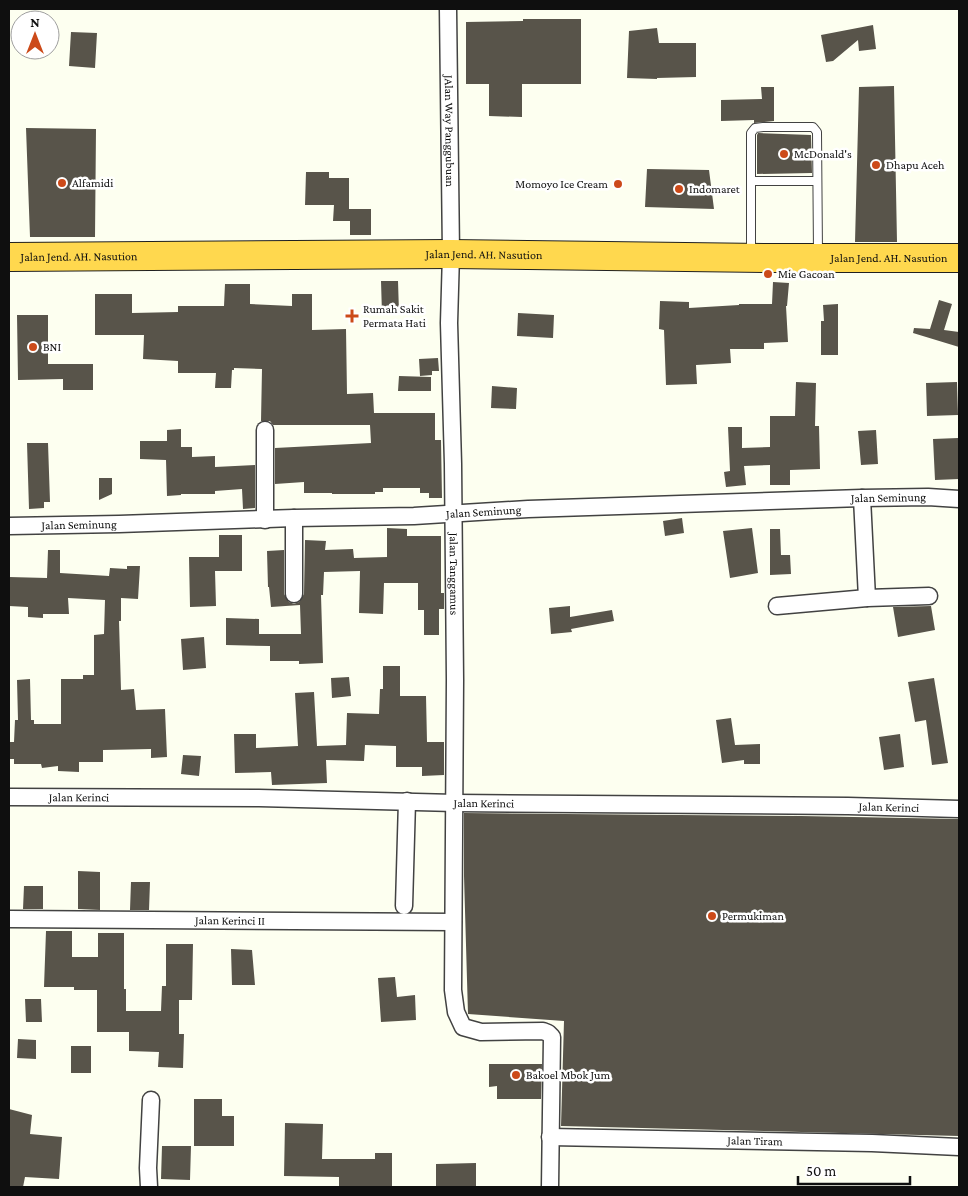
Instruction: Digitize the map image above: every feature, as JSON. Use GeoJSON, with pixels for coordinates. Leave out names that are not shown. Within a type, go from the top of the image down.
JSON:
{"type":"FeatureCollection","features":[{"type":"Feature","properties":{"kind":"highway","name":"Jalan Jend. AH. Nasution"},"geometry":{"type":"LineString","coordinates":[[9,257],[450,254],[751,258],[959,258]]}},
{"type":"Feature","properties":{"kind":"street","name":"JAlan Way Panggubuan"},"geometry":{"type":"LineString","coordinates":[[448,9],[450,254]]}},
{"type":"Feature","properties":{"kind":"street","name":"Jalan Tanggamus"},"geometry":{"type":"LineString","coordinates":[[450,254],[449,323],[453,464],[455,803],[452,922],[453,990],[456,1012],[463,1027],[481,1032],[543,1031],[552,1037],[550,1137]]}},
{"type":"Feature","properties":{"kind":"street"},"geometry":{"type":"LineString","coordinates":[[264,520],[265,430]]}},
{"type":"Feature","properties":{"kind":"street","name":"Jalan Seminung"},"geometry":{"type":"LineString","coordinates":[[9,526],[452,514],[528,509],[862,498],[928,497],[959,499]]}},
{"type":"Feature","properties":{"kind":"street"},"geometry":{"type":"LineString","coordinates":[[862,498],[867,598]]}},
{"type":"Feature","properties":{"kind":"street"},"geometry":{"type":"LineString","coordinates":[[294,518],[294,594]]}},
{"type":"Feature","properties":{"kind":"street"},"geometry":{"type":"LineString","coordinates":[[777,606],[867,598],[929,596]]}},
{"type":"Feature","properties":{"kind":"street","name":"Jalan Kerinci"},"geometry":{"type":"LineString","coordinates":[[9,797],[259,798],[455,803],[848,806],[959,809]]}},
{"type":"Feature","properties":{"kind":"street"},"geometry":{"type":"LineString","coordinates":[[404,906],[408,802]]}},
{"type":"Feature","properties":{"kind":"street","name":"Jalan Kerinci II"},"geometry":{"type":"LineString","coordinates":[[9,919],[452,922]]}},
{"type":"Feature","properties":{"kind":"street"},"geometry":{"type":"LineString","coordinates":[[149,1187],[151,1100]]}},
{"type":"Feature","properties":{"kind":"street"},"geometry":{"type":"LineString","coordinates":[[550,1137],[550,1187]]}},
{"type":"Feature","properties":{"kind":"street","name":"Jalan Tiram"},"geometry":{"type":"LineString","coordinates":[[550,1137],[872,1143],[959,1147]]}},
{"type":"Feature","properties":{"kind":"lane"},"geometry":{"type":"LineString","coordinates":[[751,258],[751,133],[755,128],[763,127],[813,127],[817,132],[818,258]]}},
{"type":"Feature","properties":{"kind":"lane"},"geometry":{"type":"LineString","coordinates":[[751,181],[817,181]]}},
{"type":"Feature","properties":{"kind":"building"},"geometry":{"type":"Polygon","coordinates":[[[523,19],[581,19],[581,84],[522,84],[522,117],[489,116],[489,84],[466,84],[466,22],[523,21],[523,19]]]}},
{"type":"Feature","properties":{"kind":"building"},"geometry":{"type":"Polygon","coordinates":[[[873,25],[876,49],[859,51],[858,40],[833,61],[826,62],[821,35],[873,25]]]}},
{"type":"Feature","properties":{"kind":"building"},"geometry":{"type":"Polygon","coordinates":[[[657,28],[659,43],[696,43],[696,77],[627,78],[629,31],[657,28]]]}},
{"type":"Feature","properties":{"kind":"building"},"geometry":{"type":"Polygon","coordinates":[[[71,32],[97,33],[95,68],[69,66],[71,32]]]}},
{"type":"Feature","properties":{"kind":"building","name":"Dhapu Aceh"},"geometry":{"type":"Polygon","coordinates":[[[894,86],[897,242],[855,242],[859,87],[894,86]]]}},
{"type":"Feature","properties":{"kind":"building"},"geometry":{"type":"Polygon","coordinates":[[[761,87],[774,87],[774,121],[754,123],[754,120],[721,121],[721,100],[762,99],[761,87]]]}},
{"type":"Feature","properties":{"kind":"building","name":"Alfamidi"},"geometry":{"type":"Polygon","coordinates":[[[26,128],[96,129],[95,237],[30,237],[26,128]]]}},
{"type":"Feature","properties":{"kind":"building","name":"McDonald's"},"geometry":{"type":"Polygon","coordinates":[[[758,133],[811,135],[812,173],[757,174],[758,133]]]}},
{"type":"Feature","properties":{"kind":"building","name":"Indomaret"},"geometry":{"type":"Polygon","coordinates":[[[647,169],[709,170],[714,209],[645,207],[647,169]]]}},
{"type":"Feature","properties":{"kind":"building"},"geometry":{"type":"Polygon","coordinates":[[[306,172],[329,172],[329,178],[349,178],[349,209],[371,209],[371,235],[350,235],[350,221],[333,221],[334,205],[305,205],[306,172]]]}},
{"type":"Feature","properties":{"kind":"building"},"geometry":{"type":"Polygon","coordinates":[[[381,281],[398,281],[399,313],[382,314],[381,281]]]}},
{"type":"Feature","properties":{"kind":"building"},"geometry":{"type":"Polygon","coordinates":[[[773,282],[789,283],[786,306],[788,342],[764,343],[764,349],[730,349],[731,363],[696,365],[697,384],[666,385],[664,330],[659,329],[660,301],[689,302],[689,308],[739,304],[772,304],[773,282]]]}},
{"type":"Feature","properties":{"kind":"building"},"geometry":{"type":"Polygon","coordinates":[[[225,284],[250,284],[250,304],[292,306],[292,294],[312,294],[312,330],[346,329],[347,394],[373,393],[374,413],[435,413],[435,440],[441,440],[442,498],[429,498],[429,493],[420,493],[420,488],[383,488],[383,492],[375,492],[375,494],[332,494],[304,493],[304,482],[275,484],[275,448],[371,443],[370,425],[273,425],[270,421],[261,421],[262,369],[234,368],[232,370],[231,388],[215,388],[216,373],[178,373],[178,361],[143,359],[144,335],[95,335],[95,294],[132,294],[132,313],[178,312],[178,306],[224,306],[225,284]]]}},
{"type":"Feature","properties":{"kind":"building"},"geometry":{"type":"Polygon","coordinates":[[[939,300],[952,304],[944,330],[959,332],[959,347],[913,333],[914,328],[930,329],[939,300]]]}},
{"type":"Feature","properties":{"kind":"building"},"geometry":{"type":"Polygon","coordinates":[[[838,304],[838,355],[821,355],[821,321],[824,321],[823,305],[838,304]]]}},
{"type":"Feature","properties":{"kind":"building"},"geometry":{"type":"Polygon","coordinates":[[[518,313],[554,315],[553,338],[517,336],[518,313]]]}},
{"type":"Feature","properties":{"kind":"building","name":"BNI"},"geometry":{"type":"Polygon","coordinates":[[[17,315],[48,315],[48,364],[93,364],[93,390],[63,390],[63,379],[18,380],[17,315]]]}},
{"type":"Feature","properties":{"kind":"building"},"geometry":{"type":"Polygon","coordinates":[[[438,358],[439,371],[432,371],[432,375],[420,376],[419,359],[438,358]]]}},
{"type":"Feature","properties":{"kind":"building"},"geometry":{"type":"Polygon","coordinates":[[[399,376],[431,377],[431,391],[398,391],[399,376]]]}},
{"type":"Feature","properties":{"kind":"building"},"geometry":{"type":"Polygon","coordinates":[[[796,382],[816,383],[815,426],[819,426],[820,469],[790,470],[790,485],[770,485],[770,465],[744,466],[746,485],[726,487],[724,472],[730,471],[728,427],[742,427],[742,448],[770,447],[770,416],[795,416],[796,382]]]}},
{"type":"Feature","properties":{"kind":"building"},"geometry":{"type":"Polygon","coordinates":[[[957,382],[958,415],[927,416],[926,383],[957,382]]]}},
{"type":"Feature","properties":{"kind":"building"},"geometry":{"type":"Polygon","coordinates":[[[492,386],[517,388],[516,409],[491,408],[492,386]]]}},
{"type":"Feature","properties":{"kind":"building"},"geometry":{"type":"Polygon","coordinates":[[[181,429],[181,447],[192,447],[192,457],[215,456],[215,467],[255,465],[255,508],[243,509],[242,489],[215,491],[215,494],[167,496],[166,460],[140,459],[140,441],[167,441],[167,430],[181,429]]]}},
{"type":"Feature","properties":{"kind":"building"},"geometry":{"type":"Polygon","coordinates":[[[876,430],[878,464],[861,465],[858,431],[876,430]]]}},
{"type":"Feature","properties":{"kind":"building"},"geometry":{"type":"Polygon","coordinates":[[[958,438],[959,479],[935,480],[933,439],[958,438]]]}},
{"type":"Feature","properties":{"kind":"building"},"geometry":{"type":"Polygon","coordinates":[[[27,443],[48,443],[50,502],[44,502],[44,508],[29,509],[27,443]]]}},
{"type":"Feature","properties":{"kind":"building"},"geometry":{"type":"Polygon","coordinates":[[[99,478],[112,478],[112,494],[99,500],[99,478]]]}},
{"type":"Feature","properties":{"kind":"building"},"geometry":{"type":"Polygon","coordinates":[[[682,518],[684,533],[665,536],[663,521],[682,518]]]}},
{"type":"Feature","properties":{"kind":"building"},"geometry":{"type":"Polygon","coordinates":[[[387,528],[407,529],[407,536],[441,536],[441,593],[444,593],[444,609],[439,609],[439,635],[424,635],[424,610],[418,610],[418,583],[384,583],[383,614],[359,613],[360,571],[324,572],[323,595],[321,595],[323,663],[299,664],[299,661],[270,661],[270,646],[226,645],[226,618],[259,619],[259,634],[301,634],[300,605],[271,607],[268,587],[267,551],[284,550],[284,594],[289,602],[294,604],[299,602],[304,594],[305,540],[326,541],[325,550],[353,549],[354,558],[387,557],[387,528]]]}},
{"type":"Feature","properties":{"kind":"building"},"geometry":{"type":"Polygon","coordinates":[[[752,528],[758,573],[730,578],[723,531],[752,528]]]}},
{"type":"Feature","properties":{"kind":"building"},"geometry":{"type":"Polygon","coordinates":[[[770,529],[780,529],[781,555],[790,555],[791,574],[770,575],[770,529]]]}},
{"type":"Feature","properties":{"kind":"building"},"geometry":{"type":"Polygon","coordinates":[[[219,535],[242,535],[242,571],[215,571],[216,606],[190,607],[189,557],[219,557],[219,535]]]}},
{"type":"Feature","properties":{"kind":"building"},"geometry":{"type":"Polygon","coordinates":[[[48,550],[60,550],[60,573],[109,576],[110,568],[127,569],[127,566],[140,566],[138,599],[121,598],[121,621],[119,621],[121,690],[134,689],[136,710],[165,709],[167,757],[151,758],[151,749],[103,750],[103,762],[79,762],[79,772],[58,771],[58,766],[42,768],[41,764],[14,764],[14,759],[9,759],[9,742],[14,742],[15,720],[18,720],[17,680],[30,679],[31,720],[34,720],[34,724],[61,724],[61,679],[83,679],[83,675],[94,675],[94,635],[104,634],[105,600],[68,598],[69,614],[43,614],[43,618],[28,617],[28,607],[9,606],[9,577],[47,578],[48,550]]]}},
{"type":"Feature","properties":{"kind":"building"},"geometry":{"type":"Polygon","coordinates":[[[570,606],[570,617],[612,610],[614,621],[571,629],[572,632],[551,634],[549,608],[570,606]]]}},
{"type":"Feature","properties":{"kind":"building"},"geometry":{"type":"Polygon","coordinates":[[[931,606],[935,630],[898,637],[893,607],[931,606]]]}},
{"type":"Feature","properties":{"kind":"building"},"geometry":{"type":"Polygon","coordinates":[[[204,637],[206,668],[183,670],[181,639],[204,637]]]}},
{"type":"Feature","properties":{"kind":"building"},"geometry":{"type":"Polygon","coordinates":[[[383,666],[400,666],[400,696],[426,696],[427,742],[444,742],[444,775],[422,776],[422,767],[396,767],[396,746],[365,745],[364,761],[326,760],[327,783],[272,785],[271,772],[235,773],[234,734],[256,734],[256,748],[298,746],[295,693],[314,692],[317,746],[346,745],[347,713],[379,714],[380,689],[383,689],[383,666]]]}},
{"type":"Feature","properties":{"kind":"building"},"geometry":{"type":"Polygon","coordinates":[[[349,677],[351,696],[332,698],[331,678],[349,677]]]}},
{"type":"Feature","properties":{"kind":"building"},"geometry":{"type":"Polygon","coordinates":[[[934,678],[948,763],[932,765],[926,720],[915,722],[908,682],[934,678]]]}},
{"type":"Feature","properties":{"kind":"building"},"geometry":{"type":"Polygon","coordinates":[[[731,718],[735,745],[760,744],[760,764],[744,764],[744,760],[722,763],[716,720],[731,718]]]}},
{"type":"Feature","properties":{"kind":"building"},"geometry":{"type":"Polygon","coordinates":[[[900,734],[904,767],[884,770],[879,737],[900,734]]]}},
{"type":"Feature","properties":{"kind":"building"},"geometry":{"type":"Polygon","coordinates":[[[183,755],[201,756],[199,776],[181,774],[183,755]]]}},
{"type":"Feature","properties":{"kind":"building","name":"Permukiman"},"geometry":{"type":"Polygon","coordinates":[[[464,813],[959,819],[959,1136],[561,1126],[564,1021],[468,1014],[464,813]]]}},
{"type":"Feature","properties":{"kind":"building"},"geometry":{"type":"Polygon","coordinates":[[[78,871],[100,872],[100,910],[78,909],[78,871]]]}},
{"type":"Feature","properties":{"kind":"building"},"geometry":{"type":"Polygon","coordinates":[[[131,882],[150,882],[149,910],[130,910],[131,882]]]}},
{"type":"Feature","properties":{"kind":"building"},"geometry":{"type":"Polygon","coordinates":[[[24,886],[43,886],[43,909],[23,909],[24,886]]]}},
{"type":"Feature","properties":{"kind":"building"},"geometry":{"type":"Polygon","coordinates":[[[46,931],[72,931],[72,957],[98,957],[98,933],[124,933],[126,1011],[161,1011],[162,986],[166,986],[166,944],[193,944],[192,1000],[179,1000],[179,1034],[184,1034],[183,1068],[158,1067],[159,1052],[129,1051],[129,1032],[97,1032],[97,990],[74,990],[74,987],[44,987],[46,931]]]}},
{"type":"Feature","properties":{"kind":"building"},"geometry":{"type":"Polygon","coordinates":[[[231,949],[252,950],[255,985],[232,985],[231,949]]]}},
{"type":"Feature","properties":{"kind":"building"},"geometry":{"type":"Polygon","coordinates":[[[395,977],[397,997],[415,995],[416,1020],[381,1022],[378,978],[395,977]]]}},
{"type":"Feature","properties":{"kind":"building"},"geometry":{"type":"Polygon","coordinates":[[[25,999],[41,999],[42,1022],[26,1022],[25,999]]]}},
{"type":"Feature","properties":{"kind":"building"},"geometry":{"type":"Polygon","coordinates":[[[18,1039],[36,1040],[36,1059],[17,1058],[18,1039]]]}},
{"type":"Feature","properties":{"kind":"building"},"geometry":{"type":"Polygon","coordinates":[[[71,1046],[91,1046],[91,1073],[71,1073],[71,1046]]]}},
{"type":"Feature","properties":{"kind":"building","name":"Bakoel Mbok Jum"},"geometry":{"type":"Polygon","coordinates":[[[489,1064],[542,1064],[541,1099],[497,1099],[497,1086],[489,1087],[489,1064]]]}},
{"type":"Feature","properties":{"kind":"building"},"geometry":{"type":"Polygon","coordinates":[[[194,1099],[222,1099],[222,1116],[234,1116],[234,1146],[194,1146],[194,1099]]]}},
{"type":"Feature","properties":{"kind":"building"},"geometry":{"type":"Polygon","coordinates":[[[9,1109],[32,1115],[30,1134],[62,1137],[59,1179],[25,1177],[23,1187],[9,1187],[9,1109]]]}},
{"type":"Feature","properties":{"kind":"building"},"geometry":{"type":"Polygon","coordinates":[[[285,1123],[323,1124],[322,1159],[375,1159],[375,1153],[392,1153],[392,1187],[339,1187],[339,1177],[284,1176],[285,1123]]]}},
{"type":"Feature","properties":{"kind":"building"},"geometry":{"type":"Polygon","coordinates":[[[162,1146],[191,1146],[190,1180],[161,1179],[162,1146]]]}},
{"type":"Feature","properties":{"kind":"building"},"geometry":{"type":"Polygon","coordinates":[[[476,1163],[476,1187],[436,1187],[436,1164],[476,1163]]]}},
{"type":"Feature","properties":{"kind":"place","name":"McDonald's"},"geometry":{"type":"Point","coordinates":[784,154]}},
{"type":"Feature","properties":{"kind":"place","name":"Dhapu Aceh"},"geometry":{"type":"Point","coordinates":[876,165]}},
{"type":"Feature","properties":{"kind":"place","name":"Alfamidi"},"geometry":{"type":"Point","coordinates":[62,183]}},
{"type":"Feature","properties":{"kind":"place","name":"Momoyo Ice Cream"},"geometry":{"type":"Point","coordinates":[618,184]}},
{"type":"Feature","properties":{"kind":"place","name":"Indomaret"},"geometry":{"type":"Point","coordinates":[679,189]}},
{"type":"Feature","properties":{"kind":"place","name":"Mie Gacoan"},"geometry":{"type":"Point","coordinates":[768,274]}},
{"type":"Feature","properties":{"kind":"place","name":"Rumah Sakit Permata Hati"},"geometry":{"type":"Point","coordinates":[352,316]}},
{"type":"Feature","properties":{"kind":"place","name":"BNI"},"geometry":{"type":"Point","coordinates":[33,347]}},
{"type":"Feature","properties":{"kind":"place","name":"Permukiman"},"geometry":{"type":"Point","coordinates":[712,916]}},
{"type":"Feature","properties":{"kind":"place","name":"Bakoel Mbok Jum"},"geometry":{"type":"Point","coordinates":[516,1075]}}]}
